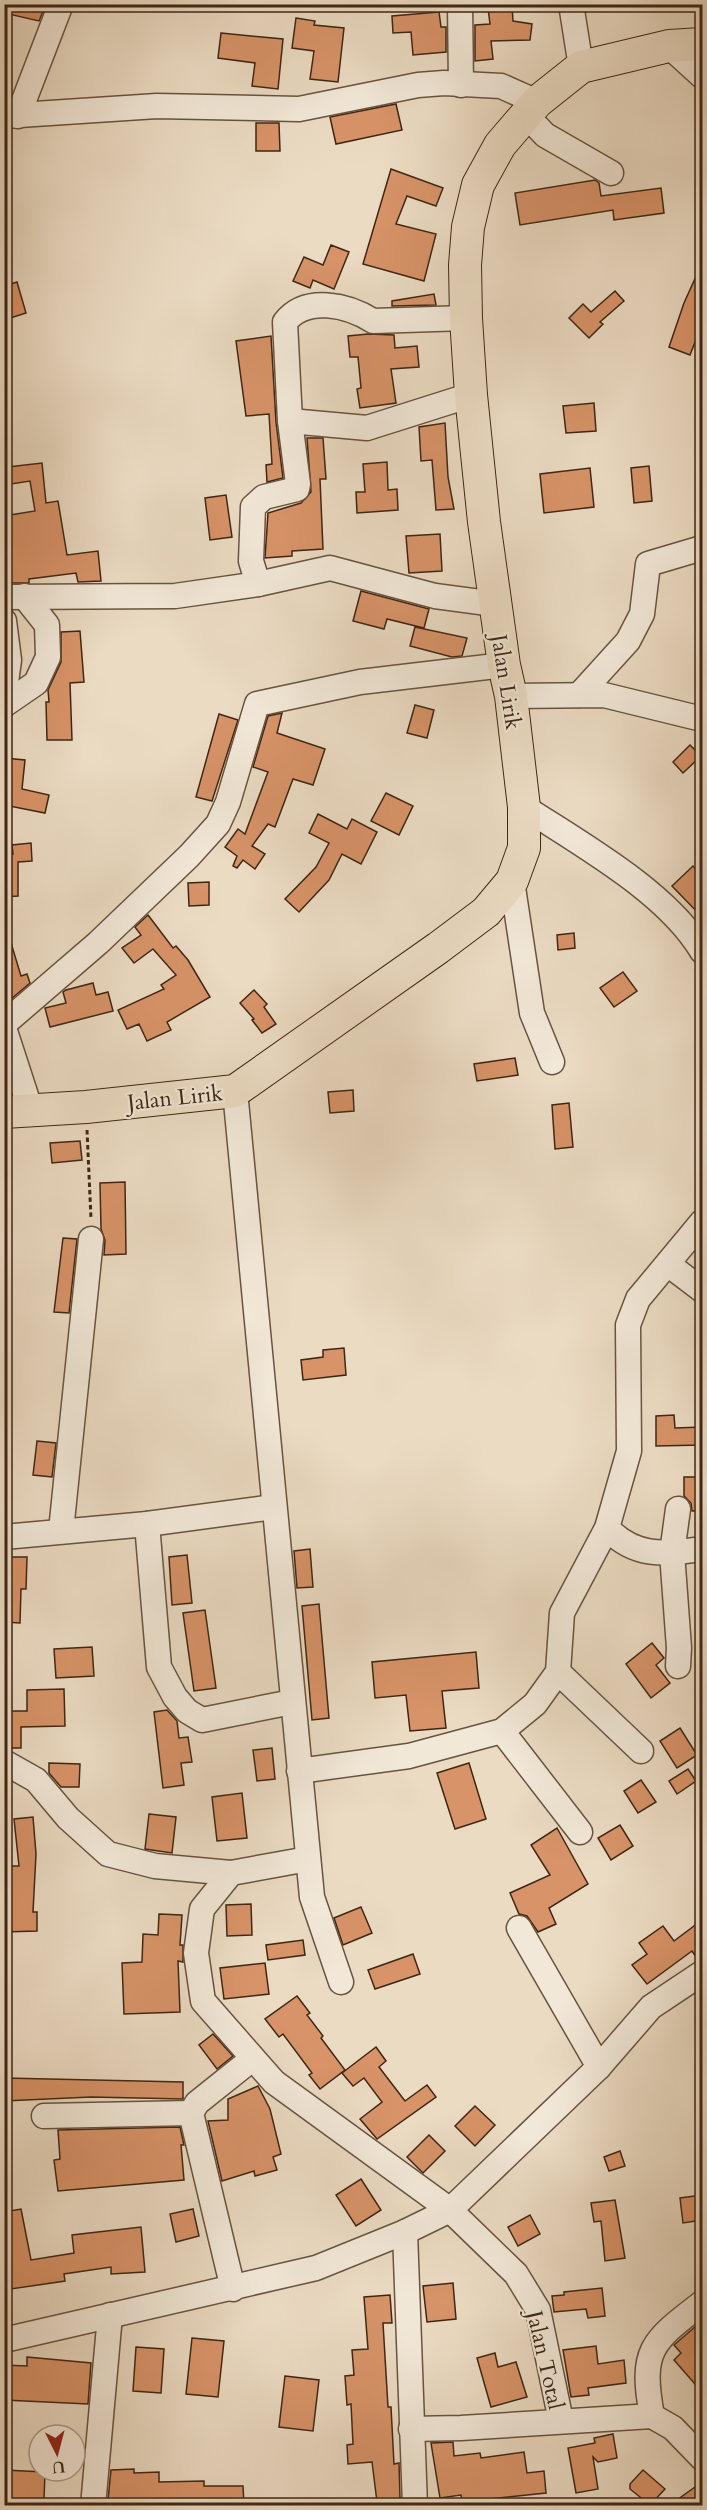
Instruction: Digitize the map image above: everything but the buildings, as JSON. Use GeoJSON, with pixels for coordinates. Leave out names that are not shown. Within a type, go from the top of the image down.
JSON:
{"type":"FeatureCollection","features":[{"type":"Feature","properties":{"kind":"main road","name":"Jalan Lirik"},"geometry":{"type":"LineString","coordinates":[[18,1111],[86,1107],[235,1091],[486,912],[512,881],[524,848],[524,807],[511,696],[495,604],[471,395],[465,265],[468,227],[478,185],[500,145],[532,108],[581,67],[669,46],[702,44]]}},
{"type":"Feature","properties":{"kind":"street"},"geometry":{"type":"LineString","coordinates":[[61,4],[11,116],[157,106],[299,109],[418,85],[501,86],[532,108],[545,135],[611,173]]}},
{"type":"Feature","properties":{"kind":"street"},"geometry":{"type":"LineString","coordinates":[[460,4],[461,85]]}},
{"type":"Feature","properties":{"kind":"street"},"geometry":{"type":"LineString","coordinates":[[571,4],[581,67]]}},
{"type":"Feature","properties":{"kind":"street"},"geometry":{"type":"LineString","coordinates":[[669,46],[702,76]]}},
{"type":"Feature","properties":{"kind":"street"},"geometry":{"type":"LineString","coordinates":[[258,584],[251,561],[253,507],[264,497],[297,489],[298,484],[290,422],[285,322],[292,313],[319,306],[337,305],[360,313],[373,321],[466,318]]}},
{"type":"Feature","properties":{"kind":"street"},"geometry":{"type":"LineString","coordinates":[[290,422],[367,428],[471,395]]}},
{"type":"Feature","properties":{"kind":"street"},"geometry":{"type":"LineString","coordinates":[[579,695],[628,641],[642,614],[648,564],[702,548]]}},
{"type":"Feature","properties":{"kind":"street"},"geometry":{"type":"LineString","coordinates":[[14,597],[175,596],[258,584],[330,568],[435,596],[495,604]]}},
{"type":"Feature","properties":{"kind":"street"},"geometry":{"type":"LineString","coordinates":[[4,705],[36,683],[48,657],[47,626],[14,597]]}},
{"type":"Feature","properties":{"kind":"street"},"geometry":{"type":"LineString","coordinates":[[4,621],[9,660],[4,697]]}},
{"type":"Feature","properties":{"kind":"street"},"geometry":{"type":"LineString","coordinates":[[4,1023],[106,936],[189,856],[218,824],[228,802],[257,704],[360,682],[504,664]]}},
{"type":"Feature","properties":{"kind":"street"},"geometry":{"type":"LineString","coordinates":[[511,696],[604,695],[702,719]]}},
{"type":"Feature","properties":{"kind":"street"},"geometry":{"type":"LineString","coordinates":[[524,807],[620,870],[689,929],[702,951]]}},
{"type":"Feature","properties":{"kind":"street"},"geometry":{"type":"LineString","coordinates":[[512,881],[532,1013],[552,1062]]}},
{"type":"Feature","properties":{"kind":"street"},"geometry":{"type":"LineString","coordinates":[[4,1028],[18,1111]]}},
{"type":"Feature","properties":{"kind":"street"},"geometry":{"type":"LineString","coordinates":[[235,1091],[312,1896],[340,1982]]}},
{"type":"Feature","properties":{"kind":"street"},"geometry":{"type":"LineString","coordinates":[[299,1771],[409,1756],[502,1731],[535,1704],[558,1672],[562,1613],[607,1528],[628,1451],[628,1325],[638,1299],[669,1265],[702,1222]]}},
{"type":"Feature","properties":{"kind":"street"},"geometry":{"type":"LineString","coordinates":[[61,1531],[92,1239]]}},
{"type":"Feature","properties":{"kind":"street"},"geometry":{"type":"LineString","coordinates":[[669,1265],[702,1290]]}},
{"type":"Feature","properties":{"kind":"street"},"geometry":{"type":"LineString","coordinates":[[4,1537],[147,1524],[274,1507]]}},
{"type":"Feature","properties":{"kind":"street"},"geometry":{"type":"LineString","coordinates":[[678,1509],[672,1553],[678,1666]]}},
{"type":"Feature","properties":{"kind":"street"},"geometry":{"type":"LineString","coordinates":[[147,1524],[159,1667],[174,1697],[187,1711],[202,1720],[292,1702]]}},
{"type":"Feature","properties":{"kind":"street"},"geometry":{"type":"LineString","coordinates":[[607,1528],[620,1542],[637,1550],[672,1553],[702,1549]]}},
{"type":"Feature","properties":{"kind":"street"},"geometry":{"type":"LineString","coordinates":[[558,1672],[641,1751]]}},
{"type":"Feature","properties":{"kind":"street"},"geometry":{"type":"LineString","coordinates":[[502,1731],[580,1832]]}},
{"type":"Feature","properties":{"kind":"street"},"geometry":{"type":"LineString","coordinates":[[4,1762],[36,1780],[68,1818],[108,1854],[155,1866],[231,1873],[308,1859]]}},
{"type":"Feature","properties":{"kind":"street","name":"Jalan Total"},"geometry":{"type":"LineString","coordinates":[[231,1873],[202,1909],[196,1953],[203,2001],[274,2082],[450,2210],[516,2274],[538,2310],[561,2421],[652,2416]]}},
{"type":"Feature","properties":{"kind":"street"},"geometry":{"type":"LineString","coordinates":[[519,1928],[599,2067]]}},
{"type":"Feature","properties":{"kind":"street"},"geometry":{"type":"LineString","coordinates":[[4,2340],[316,2268],[405,2232],[450,2210],[599,2067],[651,2007],[702,1973]]}},
{"type":"Feature","properties":{"kind":"street"},"geometry":{"type":"LineString","coordinates":[[233,2289],[191,2113],[197,2103],[252,2059]]}},
{"type":"Feature","properties":{"kind":"street"},"geometry":{"type":"LineString","coordinates":[[44,2115],[191,2113]]}},
{"type":"Feature","properties":{"kind":"street"},"geometry":{"type":"LineString","coordinates":[[405,2232],[415,2505]]}},
{"type":"Feature","properties":{"kind":"street"},"geometry":{"type":"LineString","coordinates":[[702,2303],[666,2331],[648,2356],[645,2380],[652,2416],[673,2428],[702,2458]]}},
{"type":"Feature","properties":{"kind":"street"},"geometry":{"type":"LineString","coordinates":[[93,2505],[110,2315]]}},
{"type":"Feature","properties":{"kind":"street"},"geometry":{"type":"LineString","coordinates":[[411,2429],[561,2421]]}},
{"type":"Feature","properties":{"kind":"path"},"geometry":{"type":"LineString","coordinates":[[86,1107],[92,1239]]}}]}
